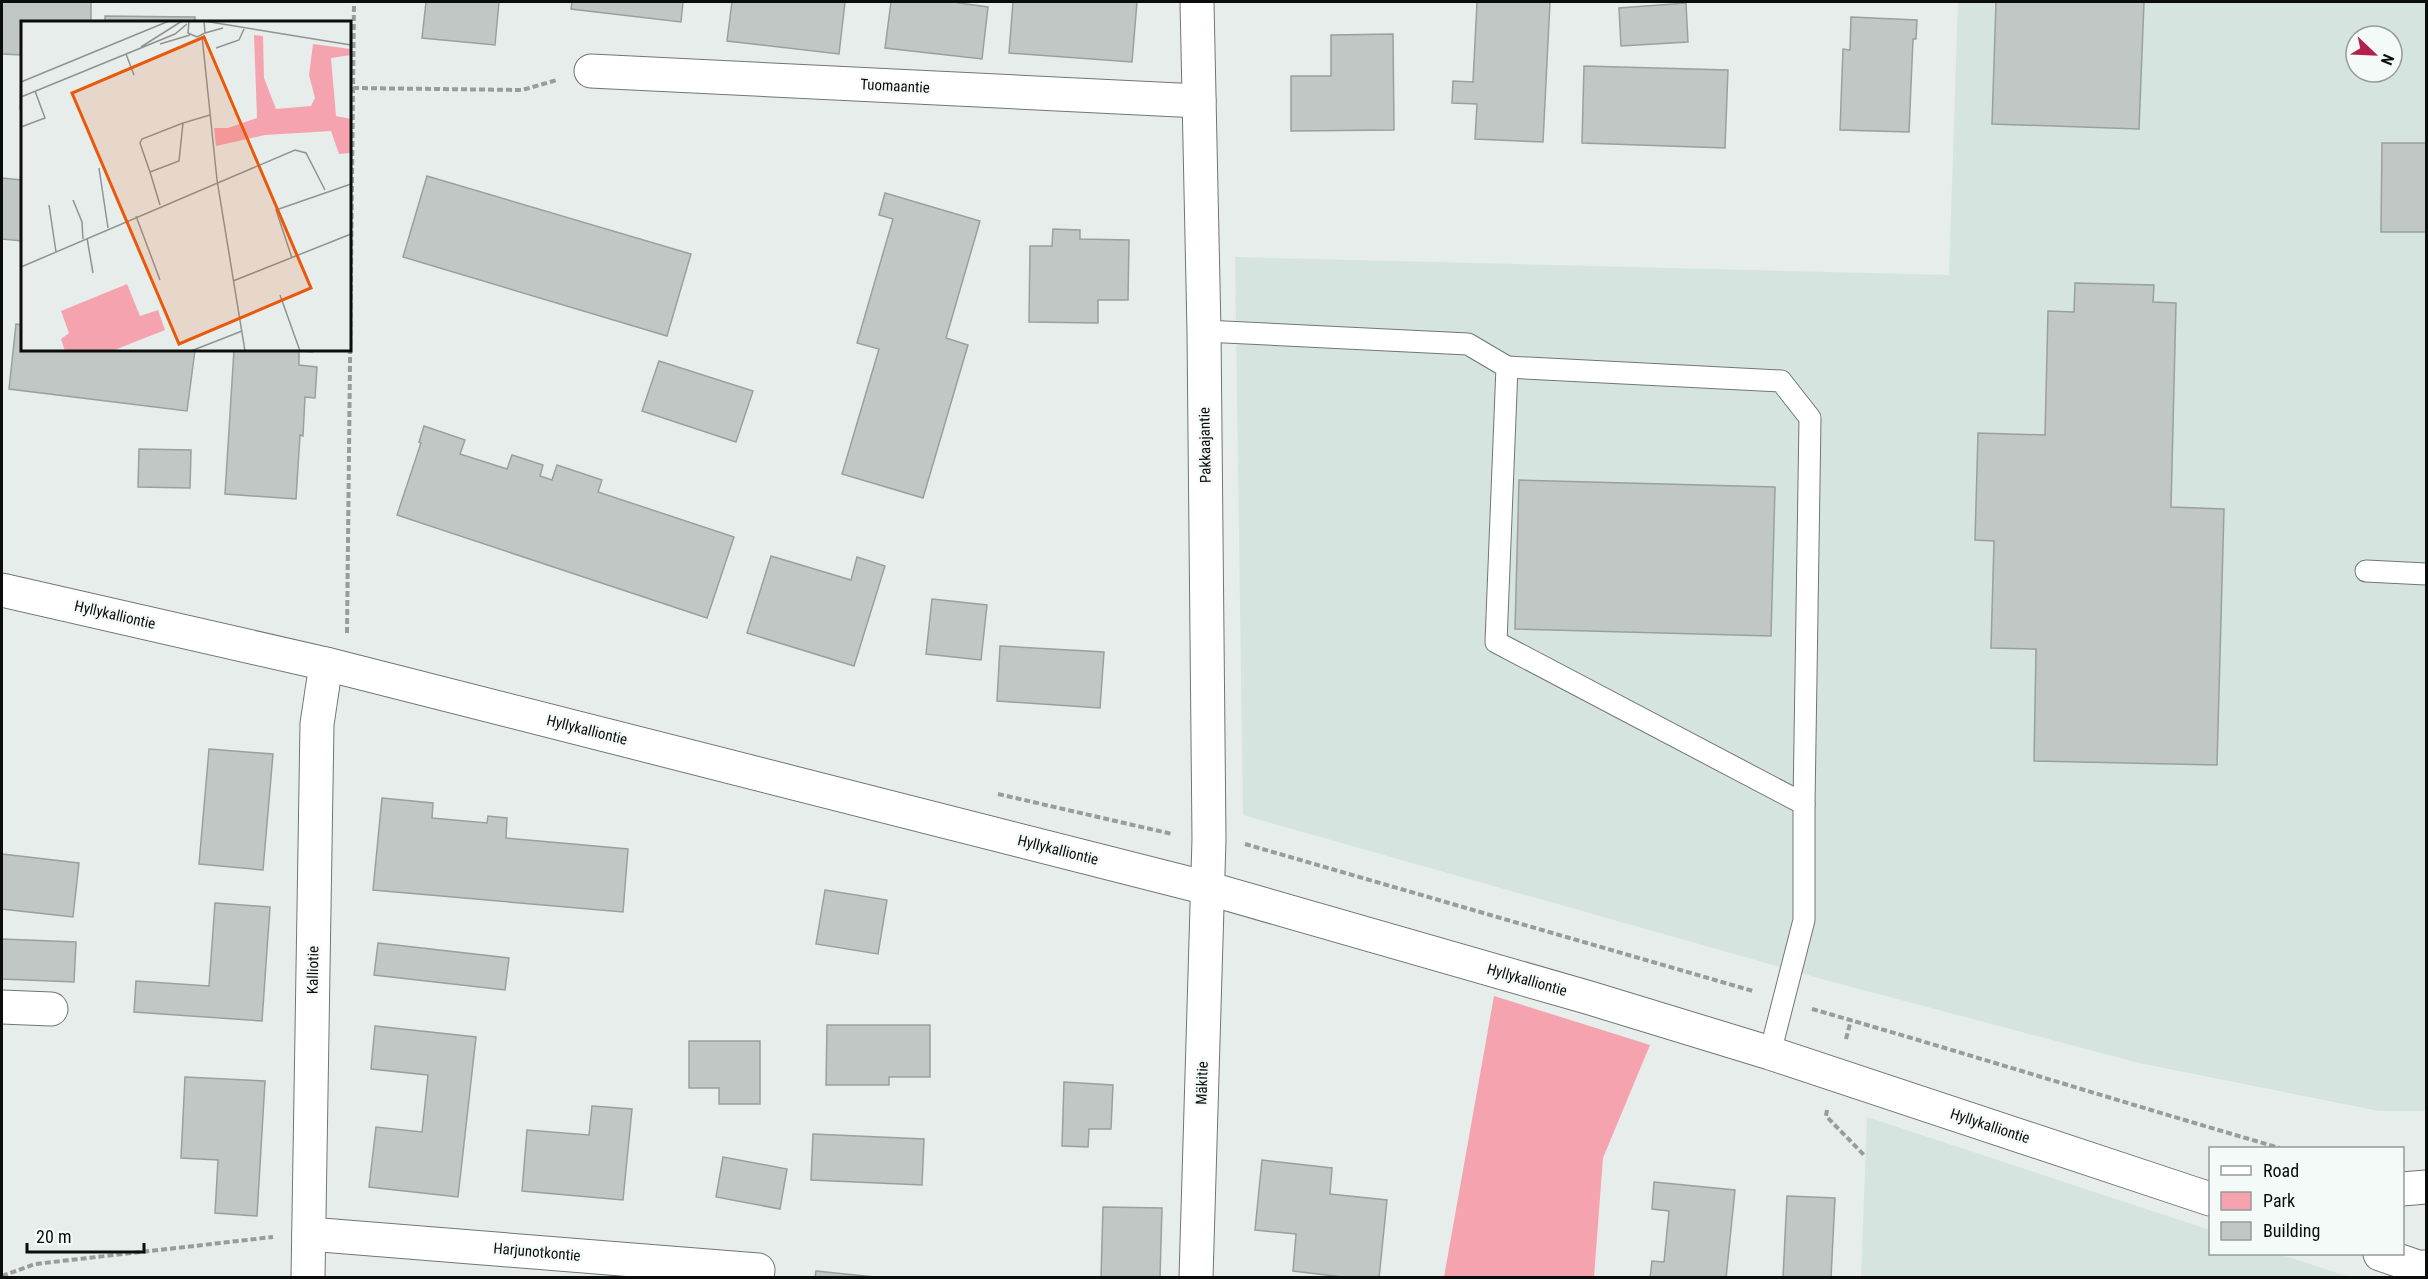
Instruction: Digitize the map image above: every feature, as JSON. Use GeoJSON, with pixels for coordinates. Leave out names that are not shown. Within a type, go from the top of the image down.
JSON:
{"type":"FeatureCollection","features":[{"type":"Feature","properties":{"kind":"street","name":"Pakkaajantie"},"geometry":{"type":"LineString","coordinates":[[1197,2],[1204,331],[1209,839],[1207,888]]}},
{"type":"Feature","properties":{"kind":"street","name":"Tuomaantie"},"geometry":{"type":"LineString","coordinates":[[591,71],[1199,101]]}},
{"type":"Feature","properties":{"kind":"street","name":"Hyllykalliontie"},"geometry":{"type":"LineString","coordinates":[[2,590],[326,664],[1207,888],[1590,998],[1770,1053],[2209,1198]]}},
{"type":"Feature","properties":{"kind":"street","name":"Kalliotie"},"geometry":{"type":"LineString","coordinates":[[308,1278],[317,724],[326,664]]}},
{"type":"Feature","properties":{"kind":"street","name":"Mäkitie"},"geometry":{"type":"LineString","coordinates":[[1196,1278],[1207,888]]}},
{"type":"Feature","properties":{"kind":"street"},"geometry":{"type":"LineString","coordinates":[[2,1007],[51,1009]]}},
{"type":"Feature","properties":{"kind":"street","name":"Hyllykalliontie"},"geometry":{"type":"LineString","coordinates":[[2101,1162],[2209,1180]]}},
{"type":"Feature","properties":{"kind":"street"},"geometry":{"type":"LineString","coordinates":[[2404,1189],[2427,1187]]}},
{"type":"Feature","properties":{"kind":"street","name":"Harjunotkontie"},"geometry":{"type":"LineString","coordinates":[[309,1234],[758,1269],[758,1278]]}},
{"type":"Feature","properties":{"kind":"street"},"geometry":{"type":"LineString","coordinates":[[2383,1255],[2418,1267],[2427,1267]]}},
{"type":"Feature","properties":{"kind":"lane"},"geometry":{"type":"LineString","coordinates":[[1204,331],[1468,344],[1507,367],[1781,381],[1810,418],[1804,920],[1770,1053]]}},
{"type":"Feature","properties":{"kind":"lane"},"geometry":{"type":"LineString","coordinates":[[1507,367],[1496,642],[1804,804]]}},
{"type":"Feature","properties":{"kind":"lane"},"geometry":{"type":"LineString","coordinates":[[2366,571],[2427,574]]}},
{"type":"Feature","properties":{"kind":"path"},"geometry":{"type":"LineString","coordinates":[[351,198],[354,2]]}},
{"type":"Feature","properties":{"kind":"path"},"geometry":{"type":"LineString","coordinates":[[352,88],[522,90],[591,71]]}},
{"type":"Feature","properties":{"kind":"path"},"geometry":{"type":"LineString","coordinates":[[347,636],[350,351]]}},
{"type":"Feature","properties":{"kind":"path"},"geometry":{"type":"LineString","coordinates":[[2,1276],[34,1264],[242,1239],[309,1234]]}},
{"type":"Feature","properties":{"kind":"shaded area"},"geometry":{"type":"Polygon","coordinates":[[[1958,2],[2426,2],[2426,1109],[2423,1111],[2379,1111],[2139,1063],[1829,981],[1243,815],[1235,257],[1949,275],[1958,2]]]}},
{"type":"Feature","properties":{"kind":"shaded area"},"geometry":{"type":"Polygon","coordinates":[[[1867,1117],[2209,1230],[2209,1255],[2282,1255],[2350,1277],[1861,1277],[1867,1117]]]}},
{"type":"Feature","properties":{"kind":"green space"},"geometry":{"type":"Polygon","coordinates":[[[1494,996],[1650,1045],[1603,1158],[1594,1277],[1444,1277],[1494,996]]]}},
{"type":"Feature","properties":{"kind":"building"},"geometry":{"type":"Polygon","coordinates":[[[2,2],[91,2],[91,21],[21,21],[21,55],[2,54],[2,2]]]}},
{"type":"Feature","properties":{"kind":"building"},"geometry":{"type":"Polygon","coordinates":[[[426,2],[499,2],[495,45],[422,38],[426,2]]]}},
{"type":"Feature","properties":{"kind":"building"},"geometry":{"type":"Polygon","coordinates":[[[572,2],[683,2],[681,22],[571,9],[572,2]]]}},
{"type":"Feature","properties":{"kind":"building"},"geometry":{"type":"Polygon","coordinates":[[[732,2],[845,2],[839,54],[727,41],[732,2]]]}},
{"type":"Feature","properties":{"kind":"building"},"geometry":{"type":"Polygon","coordinates":[[[891,2],[960,2],[988,7],[982,59],[885,48],[891,2]]]}},
{"type":"Feature","properties":{"kind":"building"},"geometry":{"type":"Polygon","coordinates":[[[1013,2],[1137,2],[1132,62],[1009,53],[1013,2]]]}},
{"type":"Feature","properties":{"kind":"building"},"geometry":{"type":"Polygon","coordinates":[[[1477,2],[1550,2],[1543,142],[1475,139],[1477,104],[1452,103],[1453,81],[1473,82],[1477,2]]]}},
{"type":"Feature","properties":{"kind":"building"},"geometry":{"type":"Polygon","coordinates":[[[1996,2],[2144,2],[2139,129],[1992,124],[1996,2]]]}},
{"type":"Feature","properties":{"kind":"building"},"geometry":{"type":"Polygon","coordinates":[[[1686,3],[1688,42],[1621,46],[1619,8],[1686,3]]]}},
{"type":"Feature","properties":{"kind":"building"},"geometry":{"type":"Polygon","coordinates":[[[105,16],[195,17],[195,21],[105,21],[105,16]]]}},
{"type":"Feature","properties":{"kind":"building"},"geometry":{"type":"Polygon","coordinates":[[[1851,17],[1917,20],[1916,39],[1913,39],[1909,132],[1840,130],[1843,49],[1850,50],[1851,17]]]}},
{"type":"Feature","properties":{"kind":"building"},"geometry":{"type":"Polygon","coordinates":[[[1393,34],[1394,130],[1291,131],[1291,76],[1331,76],[1331,35],[1393,34]]]}},
{"type":"Feature","properties":{"kind":"building"},"geometry":{"type":"Polygon","coordinates":[[[1584,66],[1728,70],[1725,148],[1582,143],[1584,66]]]}},
{"type":"Feature","properties":{"kind":"building"},"geometry":{"type":"Polygon","coordinates":[[[2382,143],[2426,143],[2426,232],[2381,232],[2382,143]]]}},
{"type":"Feature","properties":{"kind":"building"},"geometry":{"type":"Polygon","coordinates":[[[427,176],[691,254],[667,336],[403,257],[427,176]]]}},
{"type":"Feature","properties":{"kind":"building"},"geometry":{"type":"Polygon","coordinates":[[[2,178],[21,180],[21,241],[2,239],[2,178]]]}},
{"type":"Feature","properties":{"kind":"building"},"geometry":{"type":"Polygon","coordinates":[[[885,193],[980,221],[946,338],[968,345],[923,498],[842,474],[879,349],[857,343],[893,219],[879,215],[885,193]]]}},
{"type":"Feature","properties":{"kind":"building"},"geometry":{"type":"Polygon","coordinates":[[[1053,229],[1080,230],[1080,239],[1129,240],[1128,300],[1098,300],[1098,323],[1029,322],[1030,246],[1052,246],[1053,229]]]}},
{"type":"Feature","properties":{"kind":"building"},"geometry":{"type":"Polygon","coordinates":[[[2075,283],[2154,285],[2153,302],[2176,303],[2171,507],[2224,509],[2217,765],[2034,761],[2036,649],[1991,648],[1994,541],[1975,540],[1978,433],[2045,435],[2048,311],[2074,312],[2075,283]]]}},
{"type":"Feature","properties":{"kind":"building"},"geometry":{"type":"Polygon","coordinates":[[[16,324],[21,325],[21,351],[195,351],[187,411],[9,389],[16,324]]]}},
{"type":"Feature","properties":{"kind":"building"},"geometry":{"type":"Polygon","coordinates":[[[234,351],[299,351],[299,365],[317,367],[315,398],[305,397],[296,499],[225,494],[234,351]]]}},
{"type":"Feature","properties":{"kind":"building"},"geometry":{"type":"Polygon","coordinates":[[[659,361],[753,391],[736,442],[642,411],[659,361]]]}},
{"type":"Feature","properties":{"kind":"building"},"geometry":{"type":"Polygon","coordinates":[[[424,426],[465,440],[460,454],[507,469],[512,455],[543,465],[540,476],[552,480],[557,465],[602,480],[598,492],[734,537],[707,618],[397,515],[421,443],[419,442],[424,426]]]}},
{"type":"Feature","properties":{"kind":"building"},"geometry":{"type":"Polygon","coordinates":[[[139,449],[191,450],[190,488],[138,487],[139,449]]]}},
{"type":"Feature","properties":{"kind":"building"},"geometry":{"type":"Polygon","coordinates":[[[1519,480],[1775,487],[1771,636],[1515,629],[1519,480]]]}},
{"type":"Feature","properties":{"kind":"building"},"geometry":{"type":"Polygon","coordinates":[[[771,556],[851,580],[857,557],[885,566],[854,666],[747,633],[771,556]]]}},
{"type":"Feature","properties":{"kind":"building"},"geometry":{"type":"Polygon","coordinates":[[[932,599],[987,605],[981,660],[926,654],[932,599]]]}},
{"type":"Feature","properties":{"kind":"building"},"geometry":{"type":"Polygon","coordinates":[[[1000,646],[1104,652],[1100,708],[997,701],[1000,646]]]}},
{"type":"Feature","properties":{"kind":"building"},"geometry":{"type":"Polygon","coordinates":[[[209,749],[273,754],[263,870],[199,864],[209,749]]]}},
{"type":"Feature","properties":{"kind":"building"},"geometry":{"type":"Polygon","coordinates":[[[382,798],[433,803],[432,818],[487,823],[488,816],[507,818],[506,838],[628,849],[623,912],[373,890],[382,798]]]}},
{"type":"Feature","properties":{"kind":"building"},"geometry":{"type":"Polygon","coordinates":[[[2,854],[79,863],[73,917],[2,909],[2,854]]]}},
{"type":"Feature","properties":{"kind":"building"},"geometry":{"type":"Polygon","coordinates":[[[825,890],[887,900],[878,954],[816,944],[825,890]]]}},
{"type":"Feature","properties":{"kind":"building"},"geometry":{"type":"Polygon","coordinates":[[[215,903],[270,907],[262,1021],[134,1012],[136,981],[209,986],[215,903]]]}},
{"type":"Feature","properties":{"kind":"building"},"geometry":{"type":"Polygon","coordinates":[[[2,939],[76,942],[74,982],[2,979],[2,939]]]}},
{"type":"Feature","properties":{"kind":"building"},"geometry":{"type":"Polygon","coordinates":[[[378,943],[509,958],[505,990],[374,975],[378,943]]]}},
{"type":"Feature","properties":{"kind":"building"},"geometry":{"type":"Polygon","coordinates":[[[827,1025],[930,1025],[930,1077],[889,1077],[889,1085],[826,1085],[827,1025]]]}},
{"type":"Feature","properties":{"kind":"building"},"geometry":{"type":"Polygon","coordinates":[[[375,1026],[476,1037],[458,1197],[369,1187],[376,1127],[422,1132],[428,1075],[371,1069],[375,1026]]]}},
{"type":"Feature","properties":{"kind":"building"},"geometry":{"type":"Polygon","coordinates":[[[689,1041],[760,1041],[760,1104],[719,1104],[719,1088],[689,1088],[689,1041]]]}},
{"type":"Feature","properties":{"kind":"building"},"geometry":{"type":"Polygon","coordinates":[[[185,1077],[265,1081],[257,1216],[215,1213],[218,1160],[181,1158],[185,1077]]]}},
{"type":"Feature","properties":{"kind":"building"},"geometry":{"type":"Polygon","coordinates":[[[1064,1082],[1113,1085],[1111,1129],[1089,1129],[1088,1147],[1062,1146],[1064,1082]]]}},
{"type":"Feature","properties":{"kind":"building"},"geometry":{"type":"Polygon","coordinates":[[[592,1106],[632,1109],[623,1200],[522,1191],[527,1130],[589,1135],[592,1106]]]}},
{"type":"Feature","properties":{"kind":"building"},"geometry":{"type":"Polygon","coordinates":[[[813,1134],[924,1139],[922,1185],[811,1180],[813,1134]]]}},
{"type":"Feature","properties":{"kind":"building"},"geometry":{"type":"Polygon","coordinates":[[[723,1157],[787,1169],[780,1209],[716,1197],[723,1157]]]}},
{"type":"Feature","properties":{"kind":"building"},"geometry":{"type":"Polygon","coordinates":[[[1262,1160],[1332,1168],[1330,1194],[1387,1200],[1379,1278],[1351,1278],[1293,1271],[1296,1234],[1255,1230],[1262,1160]]]}},
{"type":"Feature","properties":{"kind":"building"},"geometry":{"type":"Polygon","coordinates":[[[1654,1182],[1735,1190],[1726,1278],[1650,1278],[1652,1261],[1664,1262],[1669,1211],[1652,1209],[1654,1182]]]}},
{"type":"Feature","properties":{"kind":"building"},"geometry":{"type":"Polygon","coordinates":[[[1787,1196],[1835,1198],[1831,1278],[1783,1278],[1787,1196]]]}},
{"type":"Feature","properties":{"kind":"building"},"geometry":{"type":"Polygon","coordinates":[[[1103,1207],[1162,1208],[1160,1278],[1101,1278],[1103,1207]]]}},
{"type":"Feature","properties":{"kind":"building"},"geometry":{"type":"Polygon","coordinates":[[[816,1271],[885,1278],[815,1278],[816,1271]]]}}]}
